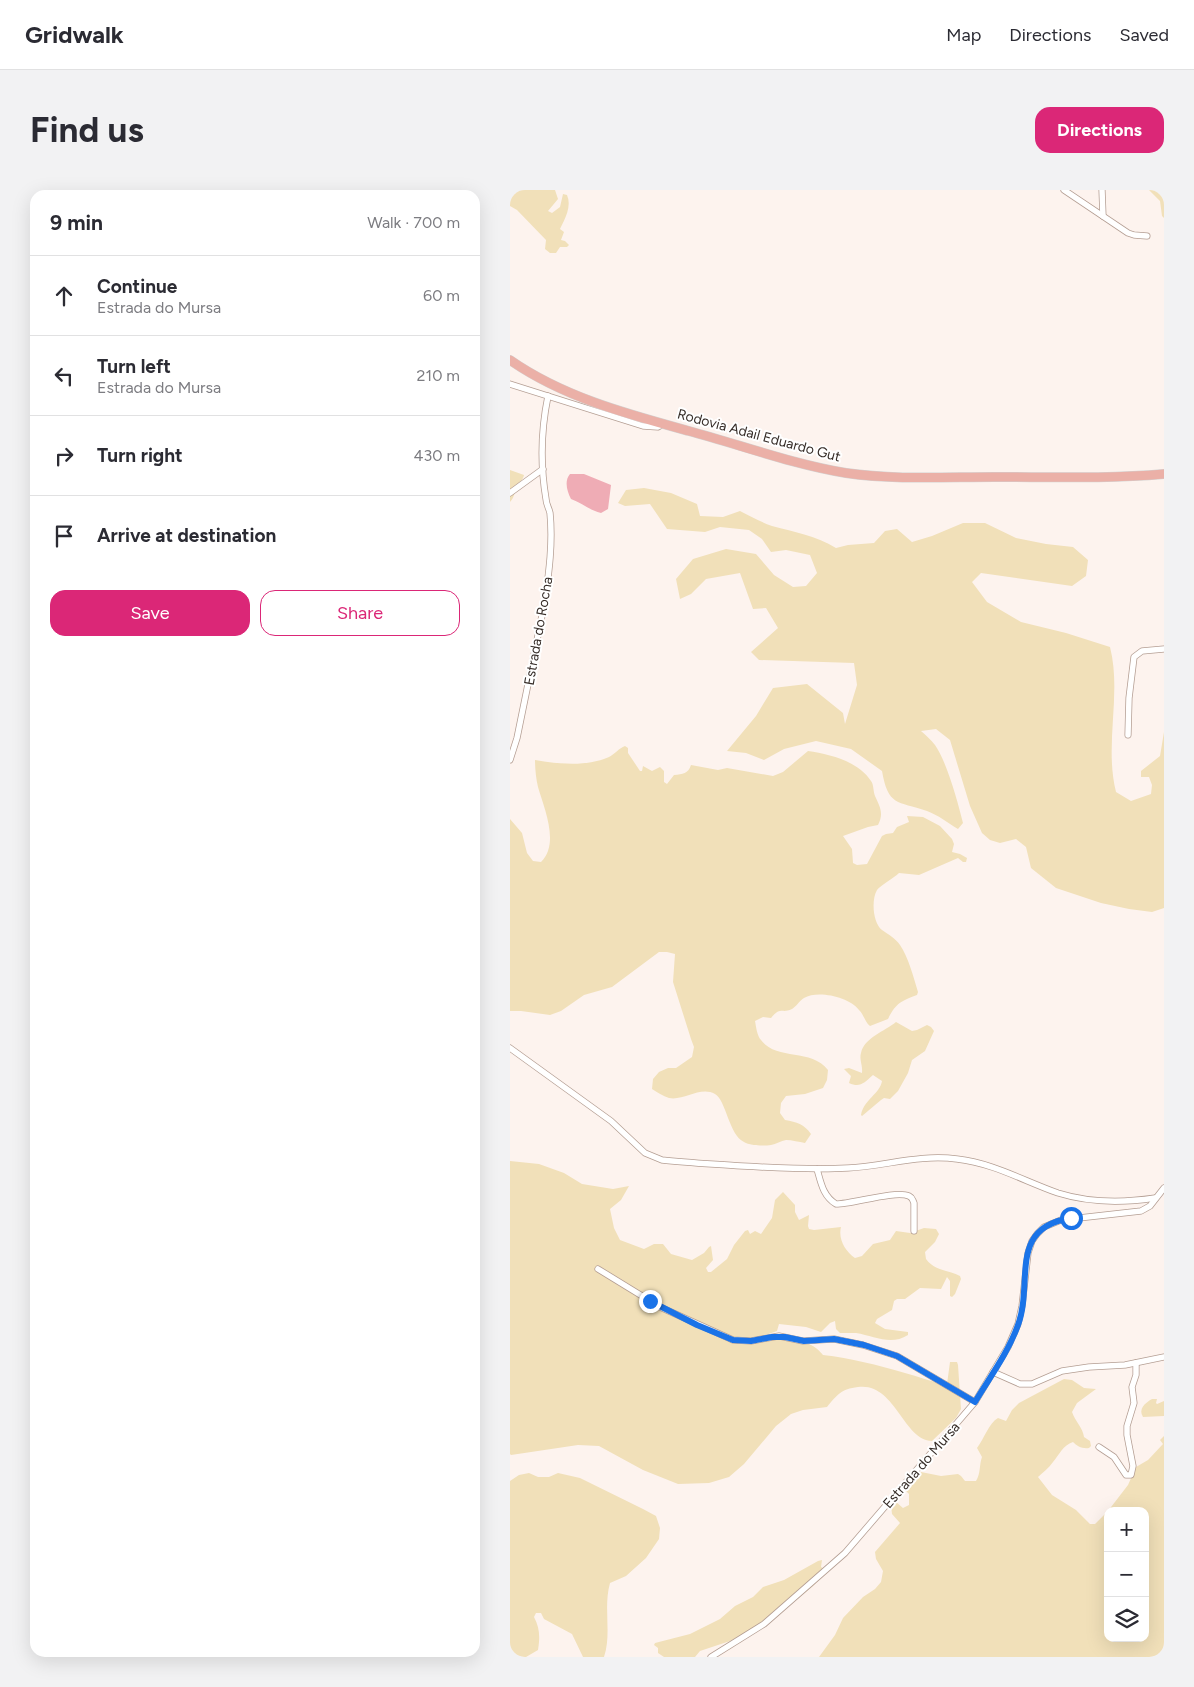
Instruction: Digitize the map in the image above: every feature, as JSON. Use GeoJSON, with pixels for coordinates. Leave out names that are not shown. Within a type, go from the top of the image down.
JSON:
{"type":"FeatureCollection","features":[{"type":"Feature","properties":{"kind":"main road","name":"Rodovia Adail Eduardo Gut"},"geometry":{"type":"LineString","coordinates":[[510,360],[550,384],[621,412],[808,465],[870,476],[1017,477],[1164,474]]}},
{"type":"Feature","properties":{"kind":"street"},"geometry":{"type":"LineString","coordinates":[[1064,190],[1128,233],[1147,236]]}},
{"type":"Feature","properties":{"kind":"street"},"geometry":{"type":"LineString","coordinates":[[1102,190],[1103,216]]}},
{"type":"Feature","properties":{"kind":"street"},"geometry":{"type":"LineString","coordinates":[[510,384],[643,426],[658,427],[663,424]]}},
{"type":"Feature","properties":{"kind":"street","name":"Estrada do Rocha"},"geometry":{"type":"LineString","coordinates":[[510,760],[517,738],[548,579],[550,512],[546,500],[541,436],[548,396]]}},
{"type":"Feature","properties":{"kind":"street"},"geometry":{"type":"LineString","coordinates":[[510,493],[543,469]]}},
{"type":"Feature","properties":{"kind":"street"},"geometry":{"type":"LineString","coordinates":[[1128,735],[1129,698],[1134,657],[1142,651],[1164,649]]}},
{"type":"Feature","properties":{"kind":"street"},"geometry":{"type":"LineString","coordinates":[[510,1048],[580,1098],[653,1157],[673,1161],[816,1169],[850,1168],[923,1157],[945,1158],[976,1162],[994,1167],[1058,1193],[1093,1201],[1130,1202],[1156,1198]]}},
{"type":"Feature","properties":{"kind":"street"},"geometry":{"type":"LineString","coordinates":[[816,1169],[823,1191],[836,1204],[898,1195],[912,1198],[914,1203],[914,1231]]}},
{"type":"Feature","properties":{"kind":"street","name":"Estrada do Mursa"},"geometry":{"type":"LineString","coordinates":[[710,1657],[764,1624],[845,1553],[975,1402],[1008,1347],[1018,1324],[1028,1253],[1032,1241],[1037,1234],[1044,1227],[1061,1220],[1142,1211],[1150,1206],[1164,1188]]}},
{"type":"Feature","properties":{"kind":"street"},"geometry":{"type":"LineString","coordinates":[[598,1268],[660,1307],[733,1340],[751,1341],[772,1337],[785,1337],[804,1341],[834,1339],[864,1345],[897,1356],[975,1402]]}},
{"type":"Feature","properties":{"kind":"street"},"geometry":{"type":"LineString","coordinates":[[993,1372],[1020,1384],[1032,1384],[1062,1371],[1136,1363],[1164,1357]]}},
{"type":"Feature","properties":{"kind":"street"},"geometry":{"type":"LineString","coordinates":[[1099,1447],[1114,1457],[1126,1475],[1131,1475],[1133,1466],[1127,1426],[1134,1403],[1132,1387],[1136,1374],[1136,1363]]}},
{"type":"Feature","properties":{"kind":"shaded area"},"geometry":{"type":"Polygon","coordinates":[[[510,190],[555,190],[558,199],[548,211],[552,213],[560,207],[563,194],[567,195],[569,204],[566,217],[560,229],[564,232],[561,240],[569,245],[567,247],[560,247],[556,253],[550,253],[545,249],[546,240],[517,210],[510,206],[510,190]]]}},
{"type":"Feature","properties":{"kind":"shaded area"},"geometry":{"type":"Polygon","coordinates":[[[1149,190],[1164,190],[1164,218],[1160,201],[1149,190]]]}},
{"type":"Feature","properties":{"kind":"shaded area"},"geometry":{"type":"Polygon","coordinates":[[[510,470],[524,475],[510,502],[510,470]]]}},
{"type":"Feature","properties":{"kind":"shaded area"},"geometry":{"type":"Polygon","coordinates":[[[570,474],[584,474],[611,485],[608,509],[601,513],[571,499],[567,486],[570,474]]]}},
{"type":"Feature","properties":{"kind":"shaded area"},"geometry":{"type":"Polygon","coordinates":[[[644,488],[671,493],[697,504],[700,516],[723,517],[740,511],[772,526],[813,537],[836,548],[874,543],[885,531],[897,529],[912,542],[963,523],[985,523],[1016,538],[1073,547],[1088,560],[1086,576],[1072,586],[981,573],[972,582],[987,602],[1021,622],[1066,633],[1110,647],[1114,683],[1112,756],[1116,792],[1131,801],[1151,794],[1152,785],[1149,777],[1141,777],[1141,771],[1160,756],[1164,732],[1164,908],[1152,912],[1129,909],[1101,903],[1056,888],[1031,868],[1026,847],[1016,839],[1000,843],[990,840],[982,833],[970,806],[950,740],[936,729],[921,731],[935,745],[948,772],[963,823],[958,829],[931,813],[896,800],[887,791],[882,771],[851,749],[816,741],[784,749],[764,760],[746,753],[727,751],[756,716],[773,688],[807,684],[843,713],[845,724],[857,685],[854,663],[759,660],[751,652],[778,628],[766,608],[753,609],[740,573],[706,579],[691,594],[680,599],[676,579],[693,559],[726,549],[756,554],[774,575],[793,587],[806,586],[817,573],[810,555],[786,550],[771,552],[762,539],[749,530],[720,527],[705,532],[667,529],[650,504],[625,506],[618,503],[626,490],[644,488]]]}},
{"type":"Feature","properties":{"kind":"shaded area"},"geometry":{"type":"Polygon","coordinates":[[[625,746],[628,748],[628,753],[640,771],[642,771],[643,766],[652,771],[660,767],[664,771],[664,782],[667,784],[674,775],[685,773],[691,765],[718,770],[727,768],[773,776],[783,772],[808,751],[825,754],[859,768],[865,774],[872,783],[874,794],[881,810],[878,825],[843,836],[852,849],[853,863],[857,865],[867,864],[882,836],[893,833],[897,827],[909,822],[907,816],[923,817],[940,826],[952,839],[954,844],[952,852],[967,858],[966,862],[958,858],[919,875],[899,873],[881,886],[875,894],[875,917],[879,927],[896,940],[906,955],[918,992],[917,995],[896,1006],[888,1019],[870,1026],[854,1005],[841,998],[817,995],[804,998],[792,1009],[779,1011],[771,1018],[763,1017],[755,1021],[759,1036],[767,1046],[784,1053],[812,1059],[821,1063],[828,1070],[827,1080],[823,1088],[805,1094],[786,1096],[781,1103],[780,1113],[785,1120],[800,1124],[811,1134],[805,1143],[786,1140],[773,1145],[758,1145],[744,1142],[735,1132],[719,1097],[715,1094],[704,1092],[680,1098],[669,1098],[652,1089],[653,1079],[659,1072],[668,1068],[676,1068],[692,1057],[694,1047],[673,982],[675,954],[659,952],[612,987],[584,995],[561,1011],[550,1015],[510,1011],[510,819],[522,833],[527,853],[533,861],[541,862],[547,854],[550,836],[547,815],[537,784],[535,760],[563,763],[591,762],[609,757],[625,746]]]}},
{"type":"Feature","properties":{"kind":"shaded area"},"geometry":{"type":"Polygon","coordinates":[[[896,1022],[912,1031],[927,1025],[934,1031],[925,1051],[912,1060],[908,1073],[898,1091],[890,1099],[884,1098],[881,1100],[862,1116],[865,1105],[881,1086],[882,1081],[873,1075],[862,1084],[849,1083],[851,1076],[844,1069],[849,1068],[862,1073],[861,1055],[866,1043],[896,1022]]]}},
{"type":"Feature","properties":{"kind":"shaded area"},"geometry":{"type":"Polygon","coordinates":[[[510,1161],[539,1164],[564,1173],[582,1184],[613,1189],[629,1186],[621,1200],[610,1209],[614,1228],[620,1240],[644,1249],[654,1244],[663,1244],[671,1254],[692,1260],[711,1246],[713,1260],[706,1268],[708,1272],[711,1272],[727,1259],[734,1245],[745,1231],[748,1230],[750,1234],[755,1231],[761,1234],[772,1218],[775,1200],[783,1192],[795,1205],[795,1212],[799,1220],[809,1215],[809,1229],[841,1227],[843,1244],[855,1258],[862,1256],[873,1244],[890,1240],[896,1231],[910,1233],[924,1228],[936,1229],[939,1234],[935,1242],[925,1252],[926,1259],[933,1266],[960,1276],[961,1279],[952,1297],[950,1296],[950,1281],[947,1277],[941,1289],[920,1288],[905,1299],[897,1299],[894,1301],[892,1310],[877,1319],[875,1323],[885,1329],[908,1332],[908,1335],[895,1340],[889,1340],[856,1333],[840,1333],[836,1329],[835,1321],[830,1323],[821,1332],[806,1327],[779,1324],[777,1331],[760,1337],[758,1343],[776,1338],[797,1340],[809,1344],[823,1355],[874,1365],[942,1385],[947,1384],[950,1362],[957,1362],[961,1409],[956,1418],[932,1441],[922,1438],[913,1431],[881,1393],[871,1388],[858,1387],[847,1389],[840,1393],[827,1407],[803,1410],[791,1414],[776,1426],[744,1464],[729,1477],[709,1483],[678,1484],[643,1470],[599,1446],[578,1445],[511,1455],[510,1161]]]}},
{"type":"Feature","properties":{"kind":"shaded area"},"geometry":{"type":"Polygon","coordinates":[[[1064,1379],[1072,1380],[1084,1388],[1096,1389],[1077,1403],[1072,1412],[1084,1437],[1090,1441],[1091,1446],[1084,1448],[1073,1442],[1070,1443],[1038,1477],[1052,1495],[1076,1510],[1090,1524],[1095,1524],[1104,1515],[1104,1642],[1149,1642],[1149,1507],[1111,1507],[1128,1485],[1136,1467],[1148,1460],[1163,1444],[1160,1440],[1164,1436],[1164,1657],[819,1657],[835,1635],[843,1618],[881,1582],[883,1571],[876,1559],[875,1552],[900,1523],[892,1514],[891,1505],[896,1502],[903,1508],[909,1505],[909,1494],[905,1490],[917,1474],[921,1472],[941,1476],[958,1474],[965,1481],[976,1481],[982,1457],[977,1448],[995,1420],[998,1418],[1006,1421],[1012,1410],[1019,1403],[1064,1379]]]}},
{"type":"Feature","properties":{"kind":"shaded area"},"geometry":{"type":"Polygon","coordinates":[[[1152,1399],[1157,1399],[1157,1404],[1164,1401],[1164,1416],[1143,1417],[1142,1409],[1152,1399]]]}},
{"type":"Feature","properties":{"kind":"shaded area"},"geometry":{"type":"Polygon","coordinates":[[[529,1473],[538,1477],[549,1477],[558,1473],[580,1478],[656,1516],[660,1528],[659,1539],[646,1558],[626,1576],[610,1583],[607,1602],[607,1639],[604,1657],[583,1657],[572,1634],[544,1619],[541,1613],[536,1613],[534,1617],[539,1633],[538,1650],[526,1657],[510,1657],[510,1481],[519,1475],[529,1473]]]}},
{"type":"Feature","properties":{"kind":"shaded area"},"geometry":{"type":"Polygon","coordinates":[[[822,1560],[821,1567],[827,1571],[813,1586],[789,1606],[757,1627],[730,1641],[700,1651],[695,1657],[664,1657],[658,1653],[658,1648],[654,1645],[655,1643],[690,1634],[720,1619],[735,1606],[753,1597],[763,1587],[784,1580],[822,1560]]]}},
{"type":"Feature","properties":{"kind":"route"},"geometry":{"type":"LineString","coordinates":[[650,1301],[697,1325],[733,1340],[744,1342],[778,1336],[804,1341],[834,1339],[864,1345],[897,1356],[975,1402],[1008,1347],[1018,1324],[1028,1253],[1032,1241],[1044,1227],[1052,1222],[1071,1218]]}}]}
